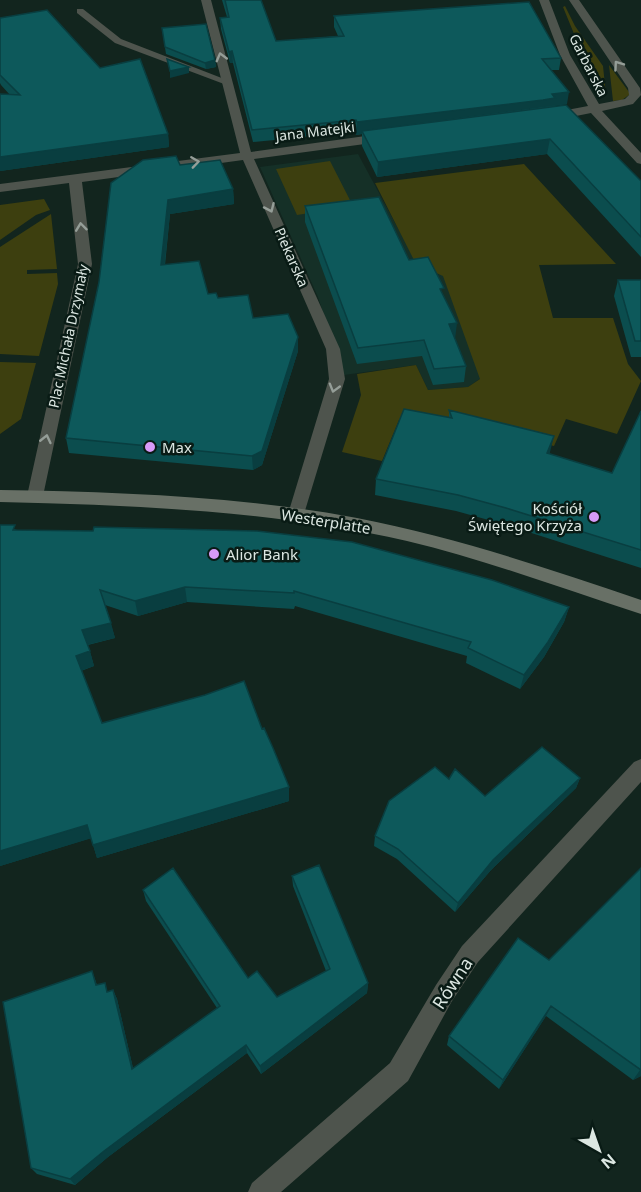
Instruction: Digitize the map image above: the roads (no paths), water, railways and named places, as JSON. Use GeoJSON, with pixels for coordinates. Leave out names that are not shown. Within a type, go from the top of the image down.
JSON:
{"type":"FeatureCollection","features":[{"type":"Feature","properties":{"kind":"street","name":"Piekarska"},"geometry":{"type":"LineString","coordinates":[[206,0],[246,154],[333,349],[337,379],[296,514]]}},
{"type":"Feature","properties":{"kind":"street","name":"Garbarska"},"geometry":{"type":"LineString","coordinates":[[544,0],[565,55],[591,98],[595,110],[641,160]]}},
{"type":"Feature","properties":{"kind":"street","name":"Garbarska"},"geometry":{"type":"LineString","coordinates":[[574,0],[634,88],[635,95],[628,102],[595,110]]}},
{"type":"Feature","properties":{"kind":"street"},"geometry":{"type":"LineString","coordinates":[[541,118],[595,110]]}},
{"type":"Feature","properties":{"kind":"street","name":"Jana Matejki"},"geometry":{"type":"LineString","coordinates":[[75,179],[246,154],[399,136]]}},
{"type":"Feature","properties":{"kind":"street"},"geometry":{"type":"LineString","coordinates":[[0,188],[75,179]]}},
{"type":"Feature","properties":{"kind":"street","name":"Plac Michała Drzymały"},"geometry":{"type":"LineString","coordinates":[[34,496],[85,264],[75,179]]}},
{"type":"Feature","properties":{"kind":"street","name":"Westerplatte"},"geometry":{"type":"LineString","coordinates":[[0,495],[176,504],[296,514],[407,534],[511,564],[641,608]]}},
{"type":"Feature","properties":{"kind":"street","name":"Równa"},"geometry":{"type":"LineString","coordinates":[[261,1192],[399,1072],[444,993],[470,954],[641,768]]}},
{"type":"Feature","properties":{"kind":"lane"},"geometry":{"type":"LineString","coordinates":[[81,11],[118,41],[227,82]]}},
{"type":"Feature","properties":{"kind":"place","name":"Max"},"geometry":{"type":"Point","coordinates":[150,447]}},
{"type":"Feature","properties":{"kind":"place","name":"Kościół Świętego Krzyża"},"geometry":{"type":"Point","coordinates":[594,517]}},
{"type":"Feature","properties":{"kind":"place","name":"Alior Bank"},"geometry":{"type":"Point","coordinates":[214,554]}}]}
